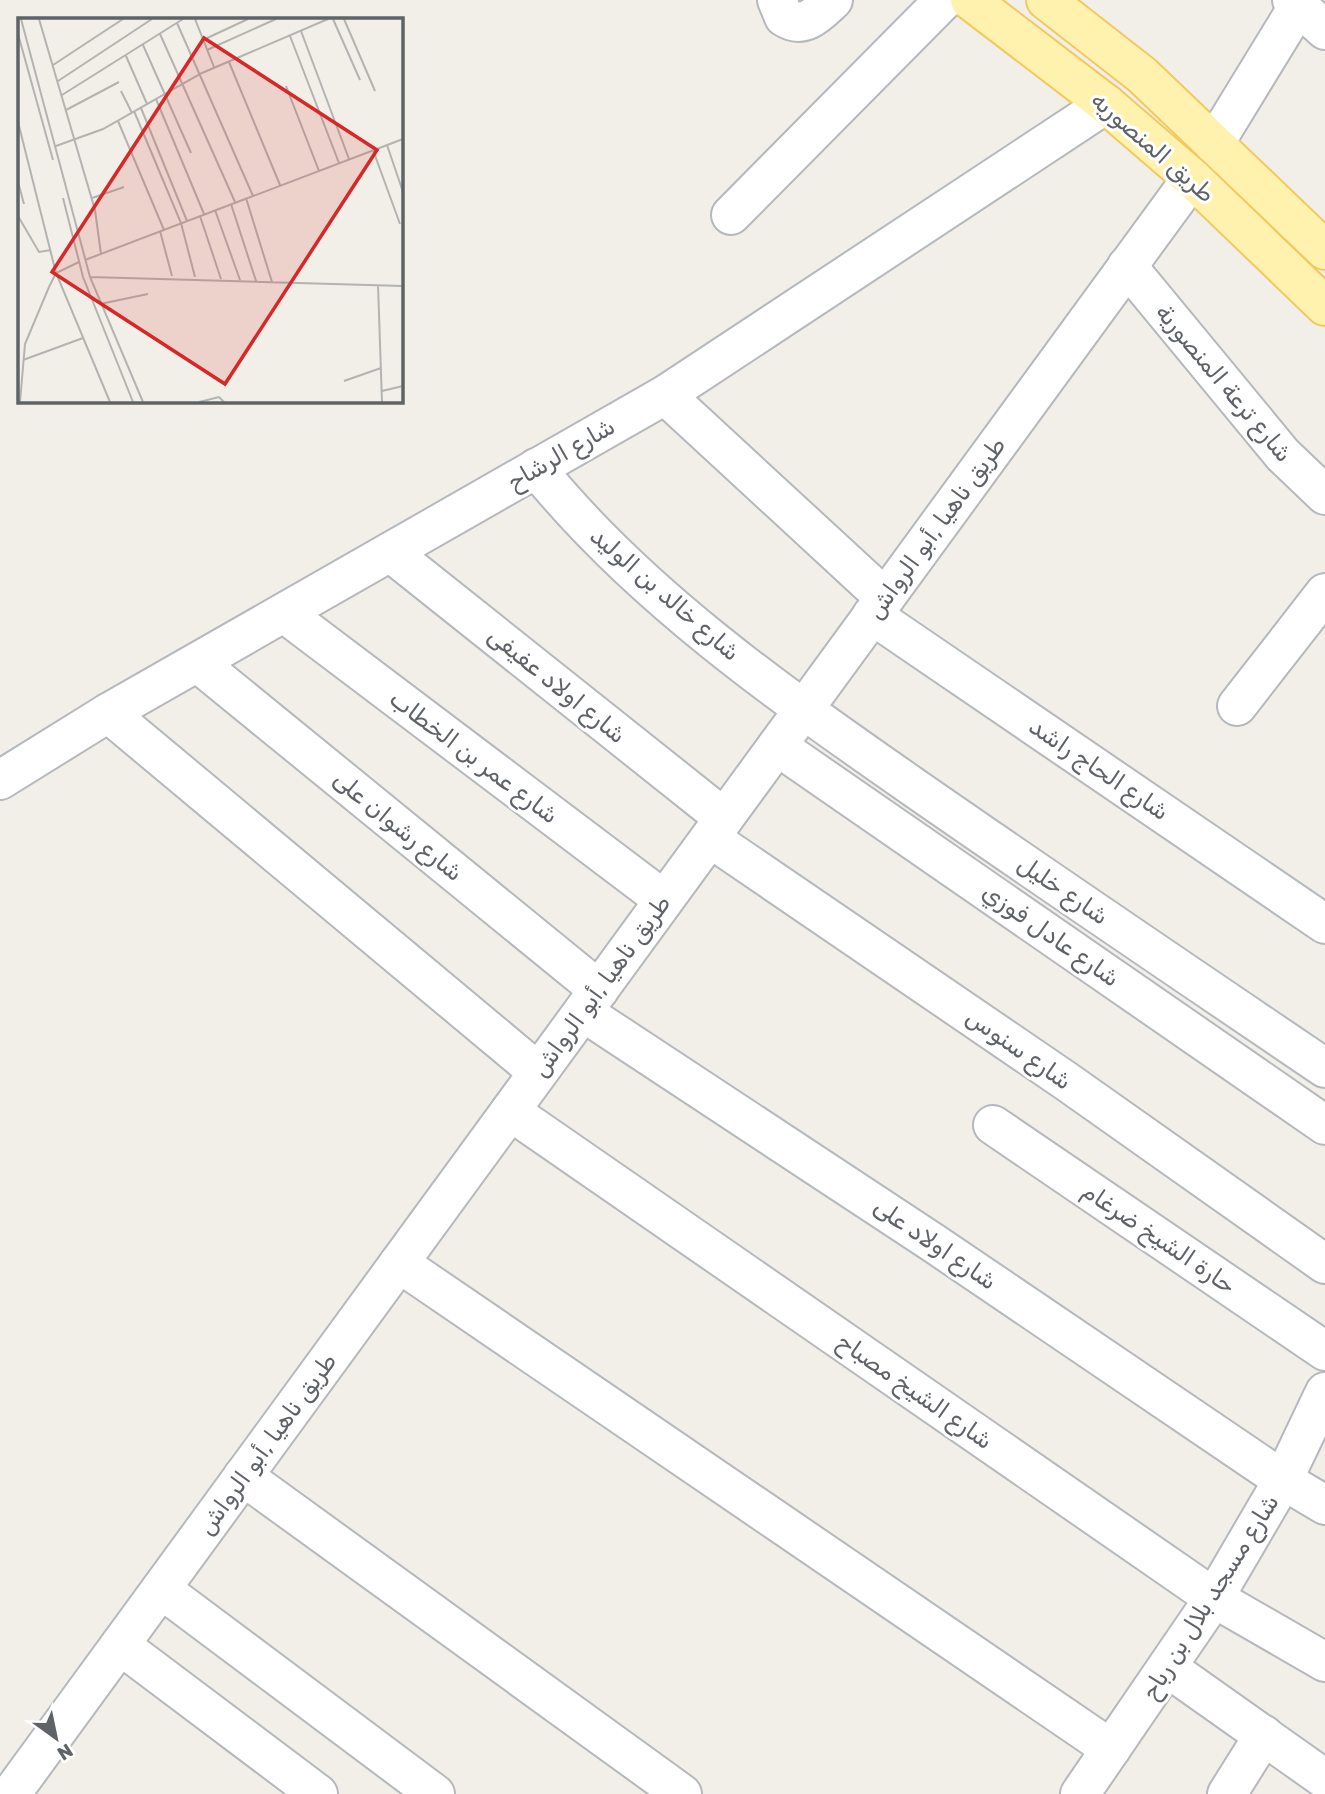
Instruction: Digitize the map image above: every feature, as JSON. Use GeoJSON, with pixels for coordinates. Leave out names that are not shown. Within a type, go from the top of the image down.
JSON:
{"type":"FeatureCollection","features":[{"type":"Feature","properties":{"kind":"main road","name":"طريق المنصوريه"},"geometry":{"type":"LineString","coordinates":[[970,0],[1106,104],[1192,178],[1325,306]]}},
{"type":"Feature","properties":{"kind":"main road","name":"طريق المنصوريه"},"geometry":{"type":"LineString","coordinates":[[1046,0],[1142,75],[1325,250]]}},
{"type":"Feature","properties":{"kind":"street"},"geometry":{"type":"LineString","coordinates":[[777,0],[784,17],[801,23],[809,20],[833,0]]}},
{"type":"Feature","properties":{"kind":"street"},"geometry":{"type":"LineString","coordinates":[[731,215],[944,0]]}},
{"type":"Feature","properties":{"kind":"street"},"geometry":{"type":"LineString","coordinates":[[1214,144],[1278,42],[1304,9]]}},
{"type":"Feature","properties":{"kind":"street","name":"شارع الرشاح"},"geometry":{"type":"LineString","coordinates":[[0,780],[108,713],[665,395],[1106,104]]}},
{"type":"Feature","properties":{"kind":"street","name":"طريق ناهيا ,أبو الرواش"},"geometry":{"type":"LineString","coordinates":[[11,1778],[120,1645],[1192,178]]}},
{"type":"Feature","properties":{"kind":"street","name":"شارع ترعة المنصورية"},"geometry":{"type":"LineString","coordinates":[[1127,266],[1283,455],[1325,495]]}},
{"type":"Feature","properties":{"kind":"street","name":"شارع الحاج راشد"},"geometry":{"type":"LineString","coordinates":[[665,395],[879,607],[1325,924]]}},
{"type":"Feature","properties":{"kind":"street","name":"شارع خالد بن الوليد"},"geometry":{"type":"LineString","coordinates":[[536,468],[581,521],[629,570],[803,710]]}},
{"type":"Feature","properties":{"kind":"street","name":"شارع اولاد عفيفى"},"geometry":{"type":"LineString","coordinates":[[390,552],[717,828]]}},
{"type":"Feature","properties":{"kind":"street"},"geometry":{"type":"LineString","coordinates":[[1237,706],[1325,593]]}},
{"type":"Feature","properties":{"kind":"street","name":"شارع عمر بن الخطاب"},"geometry":{"type":"LineString","coordinates":[[284,613],[664,900]]}},
{"type":"Feature","properties":{"kind":"street","name":"شارع رشوان على"},"geometry":{"type":"LineString","coordinates":[[198,663],[591,1001]]}},
{"type":"Feature","properties":{"kind":"street","name":"شارع خليل"},"geometry":{"type":"LineString","coordinates":[[803,710],[1325,1068]]}},
{"type":"Feature","properties":{"kind":"street"},"geometry":{"type":"LineString","coordinates":[[108,713],[538,1072]]}},
{"type":"Feature","properties":{"kind":"street","name":"شارع عادل فوزي"},"geometry":{"type":"LineString","coordinates":[[777,746],[1325,1125]]}},
{"type":"Feature","properties":{"kind":"street","name":"شارع سنوس"},"geometry":{"type":"LineString","coordinates":[[717,828],[1055,1074],[1325,1264]]}},
{"type":"Feature","properties":{"kind":"street","name":"شارع اولاد على"},"geometry":{"type":"LineString","coordinates":[[591,1001],[935,1244],[1283,1480],[1325,1505]]}},
{"type":"Feature","properties":{"kind":"street","name":"شارع الشيخ مصباح"},"geometry":{"type":"LineString","coordinates":[[510,1111],[1214,1598],[1325,1662]]}},
{"type":"Feature","properties":{"kind":"street","name":"حارة الشيخ ضرغام"},"geometry":{"type":"LineString","coordinates":[[993,1125],[1325,1351]]}},
{"type":"Feature","properties":{"kind":"street"},"geometry":{"type":"LineString","coordinates":[[399,1263],[1111,1749]]}},
{"type":"Feature","properties":{"kind":"street","name":"شارع مسجد بلال بن رباح"},"geometry":{"type":"LineString","coordinates":[[1080,1794],[1214,1598],[1283,1480],[1325,1392]]}},
{"type":"Feature","properties":{"kind":"street"},"geometry":{"type":"LineString","coordinates":[[243,1476],[682,1794]]}},
{"type":"Feature","properties":{"kind":"street"},"geometry":{"type":"LineString","coordinates":[[161,1589],[435,1794]]}},
{"type":"Feature","properties":{"kind":"street"},"geometry":{"type":"LineString","coordinates":[[120,1645],[318,1794]]}},
{"type":"Feature","properties":{"kind":"street"},"geometry":{"type":"LineString","coordinates":[[1168,1668],[1264,1735],[1319,1783]]}},
{"type":"Feature","properties":{"kind":"street"},"geometry":{"type":"LineString","coordinates":[[1227,1794],[1264,1735]]}}]}
